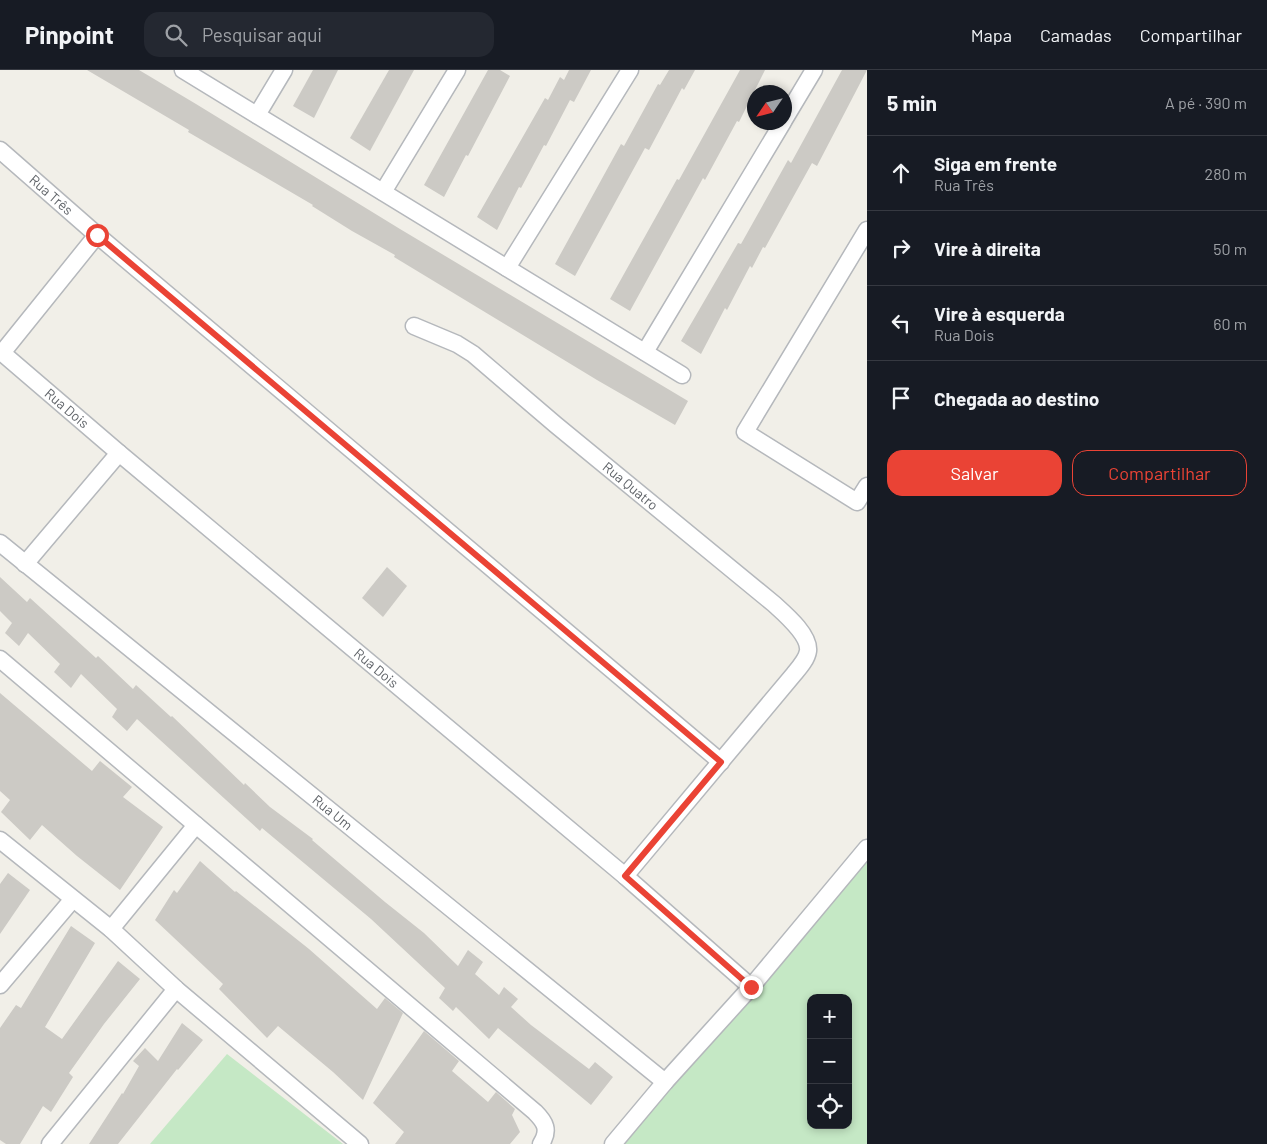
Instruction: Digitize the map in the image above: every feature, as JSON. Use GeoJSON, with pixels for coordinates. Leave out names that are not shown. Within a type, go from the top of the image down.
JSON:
{"type":"FeatureCollection","features":[{"type":"Feature","properties":{"kind":"street"},"geometry":{"type":"LineString","coordinates":[[183,70],[682,375]]}},
{"type":"Feature","properties":{"kind":"street"},"geometry":{"type":"LineString","coordinates":[[257,115],[284,70]]}},
{"type":"Feature","properties":{"kind":"street"},"geometry":{"type":"LineString","coordinates":[[383,192],[457,70]]}},
{"type":"Feature","properties":{"kind":"street"},"geometry":{"type":"LineString","coordinates":[[507,268],[630,70]]}},
{"type":"Feature","properties":{"kind":"street"},"geometry":{"type":"LineString","coordinates":[[792,107],[814,70]]}},
{"type":"Feature","properties":{"kind":"street"},"geometry":{"type":"LineString","coordinates":[[645,352],[779,130]]}},
{"type":"Feature","properties":{"kind":"street","name":"Rua Três"},"geometry":{"type":"LineString","coordinates":[[0,150],[97,235],[721,762]]}},
{"type":"Feature","properties":{"kind":"street"},"geometry":{"type":"LineString","coordinates":[[867,230],[745,432],[862,505],[867,486]]}},
{"type":"Feature","properties":{"kind":"street"},"geometry":{"type":"LineString","coordinates":[[1,352],[97,235]]}},
{"type":"Feature","properties":{"kind":"street","name":"Rua Quatro"},"geometry":{"type":"LineString","coordinates":[[414,326],[444,338],[473,354],[774,604],[798,628],[808,650],[806,656],[794,674],[721,762]]}},
{"type":"Feature","properties":{"kind":"street","name":"Rua Dois"},"geometry":{"type":"LineString","coordinates":[[1,352],[625,876],[751,987]]}},
{"type":"Feature","properties":{"kind":"street"},"geometry":{"type":"LineString","coordinates":[[25,564],[119,453]]}},
{"type":"Feature","properties":{"kind":"street","name":"Rua Um"},"geometry":{"type":"LineString","coordinates":[[0,543],[665,1082]]}},
{"type":"Feature","properties":{"kind":"street"},"geometry":{"type":"LineString","coordinates":[[0,658],[535,1112],[546,1125],[546,1134],[542,1144]]}},
{"type":"Feature","properties":{"kind":"street"},"geometry":{"type":"LineString","coordinates":[[625,876],[721,762]]}},
{"type":"Feature","properties":{"kind":"street"},"geometry":{"type":"LineString","coordinates":[[110,929],[196,825]]}},
{"type":"Feature","properties":{"kind":"street"},"geometry":{"type":"LineString","coordinates":[[0,840],[110,929],[176,989],[360,1144]]}},
{"type":"Feature","properties":{"kind":"street"},"geometry":{"type":"LineString","coordinates":[[613,1144],[665,1082],[751,987],[867,848]]}},
{"type":"Feature","properties":{"kind":"street"},"geometry":{"type":"LineString","coordinates":[[0,985],[73,899]]}},
{"type":"Feature","properties":{"kind":"street"},"geometry":{"type":"LineString","coordinates":[[50,1144],[176,989]]}},
{"type":"Feature","properties":{"kind":"green space"},"geometry":{"type":"Polygon","coordinates":[[[867,852],[867,1144],[624,1144],[867,852]]]}},
{"type":"Feature","properties":{"kind":"green space"},"geometry":{"type":"Polygon","coordinates":[[[227,1054],[343,1144],[150,1144],[227,1054]]]}},
{"type":"Feature","properties":{"kind":"building"},"geometry":{"type":"Polygon","coordinates":[[[87,70],[139,70],[688,401],[675,425],[597,380],[394,257],[395,255],[352,231],[313,205],[87,70]]]}},
{"type":"Feature","properties":{"kind":"building"},"geometry":{"type":"Polygon","coordinates":[[[313,70],[338,70],[314,118],[293,106],[313,70]]]}},
{"type":"Feature","properties":{"kind":"building"},"geometry":{"type":"Polygon","coordinates":[[[389,70],[414,70],[370,151],[350,138],[389,70]]]}},
{"type":"Feature","properties":{"kind":"building"},"geometry":{"type":"Polygon","coordinates":[[[488,70],[500,70],[510,76],[444,197],[424,185],[488,70]]]}},
{"type":"Feature","properties":{"kind":"building"},"geometry":{"type":"Polygon","coordinates":[[[569,70],[591,70],[574,102],[570,100],[546,146],[544,145],[521,188],[519,187],[497,230],[477,217],[545,98],[548,100],[560,77],[564,80],[569,70]]]}},
{"type":"Feature","properties":{"kind":"building"},"geometry":{"type":"Polygon","coordinates":[[[669,70],[695,70],[684,90],[682,88],[649,150],[645,148],[575,276],[555,264],[621,144],[624,146],[658,84],[660,85],[669,70]]]}},
{"type":"Feature","properties":{"kind":"building"},"geometry":{"type":"Polygon","coordinates":[[[740,70],[765,70],[758,85],[747,85],[747,106],[739,122],[737,121],[705,180],[703,178],[630,311],[610,299],[677,179],[679,180],[740,70]]]}},
{"type":"Feature","properties":{"kind":"building"},"geometry":{"type":"Polygon","coordinates":[[[842,70],[867,70],[817,166],[812,163],[765,248],[763,247],[752,268],[750,266],[727,310],[725,308],[701,354],[681,341],[738,243],[741,244],[788,160],[791,163],[842,70]]]}},
{"type":"Feature","properties":{"kind":"building"},"geometry":{"type":"Polygon","coordinates":[[[387,567],[407,586],[383,617],[362,598],[387,567]]]}},
{"type":"Feature","properties":{"kind":"building"},"geometry":{"type":"Polygon","coordinates":[[[0,577],[27,602],[30,598],[96,658],[98,656],[133,689],[136,685],[172,716],[244,785],[245,783],[270,807],[313,839],[385,902],[424,933],[458,966],[468,950],[483,962],[475,974],[499,995],[504,987],[518,999],[511,1007],[531,1025],[589,1069],[595,1062],[613,1077],[591,1105],[498,1028],[489,1039],[456,1007],[453,1011],[439,998],[445,988],[371,919],[262,828],[260,831],[137,719],[127,731],[112,717],[117,709],[81,674],[71,688],[54,672],[60,664],[28,633],[19,646],[5,633],[12,623],[0,611],[0,577]]]}},
{"type":"Feature","properties":{"kind":"building"},"geometry":{"type":"Polygon","coordinates":[[[0,693],[92,771],[100,761],[132,787],[123,797],[163,827],[120,890],[42,825],[30,840],[1,812],[10,800],[0,791],[0,693]]]}},
{"type":"Feature","properties":{"kind":"building"},"geometry":{"type":"Polygon","coordinates":[[[200,861],[235,892],[309,949],[377,1009],[385,998],[403,1013],[363,1100],[278,1026],[267,1038],[219,989],[223,984],[155,920],[174,890],[177,893],[200,861]]]}},
{"type":"Feature","properties":{"kind":"building"},"geometry":{"type":"Polygon","coordinates":[[[8,873],[30,890],[0,934],[0,884],[8,873]]]}},
{"type":"Feature","properties":{"kind":"building"},"geometry":{"type":"Polygon","coordinates":[[[71,926],[95,943],[45,1027],[62,1039],[118,961],[140,979],[104,1024],[69,1073],[73,1077],[51,1112],[43,1106],[20,1144],[6,1144],[0,1140],[0,1028],[16,1005],[21,1008],[71,926]]]}},
{"type":"Feature","properties":{"kind":"building"},"geometry":{"type":"Polygon","coordinates":[[[182,1023],[203,1040],[177,1069],[118,1144],[89,1144],[123,1094],[139,1066],[133,1061],[145,1048],[158,1061],[182,1023]]]}},
{"type":"Feature","properties":{"kind":"building"},"geometry":{"type":"Polygon","coordinates":[[[424,1031],[459,1061],[452,1071],[488,1102],[496,1092],[515,1109],[512,1115],[520,1132],[510,1144],[395,1144],[404,1132],[373,1103],[424,1031]]]}},
{"type":"Feature","properties":{"kind":"route"},"geometry":{"type":"LineString","coordinates":[[97,235],[721,762],[625,876],[751,987]]}}]}
